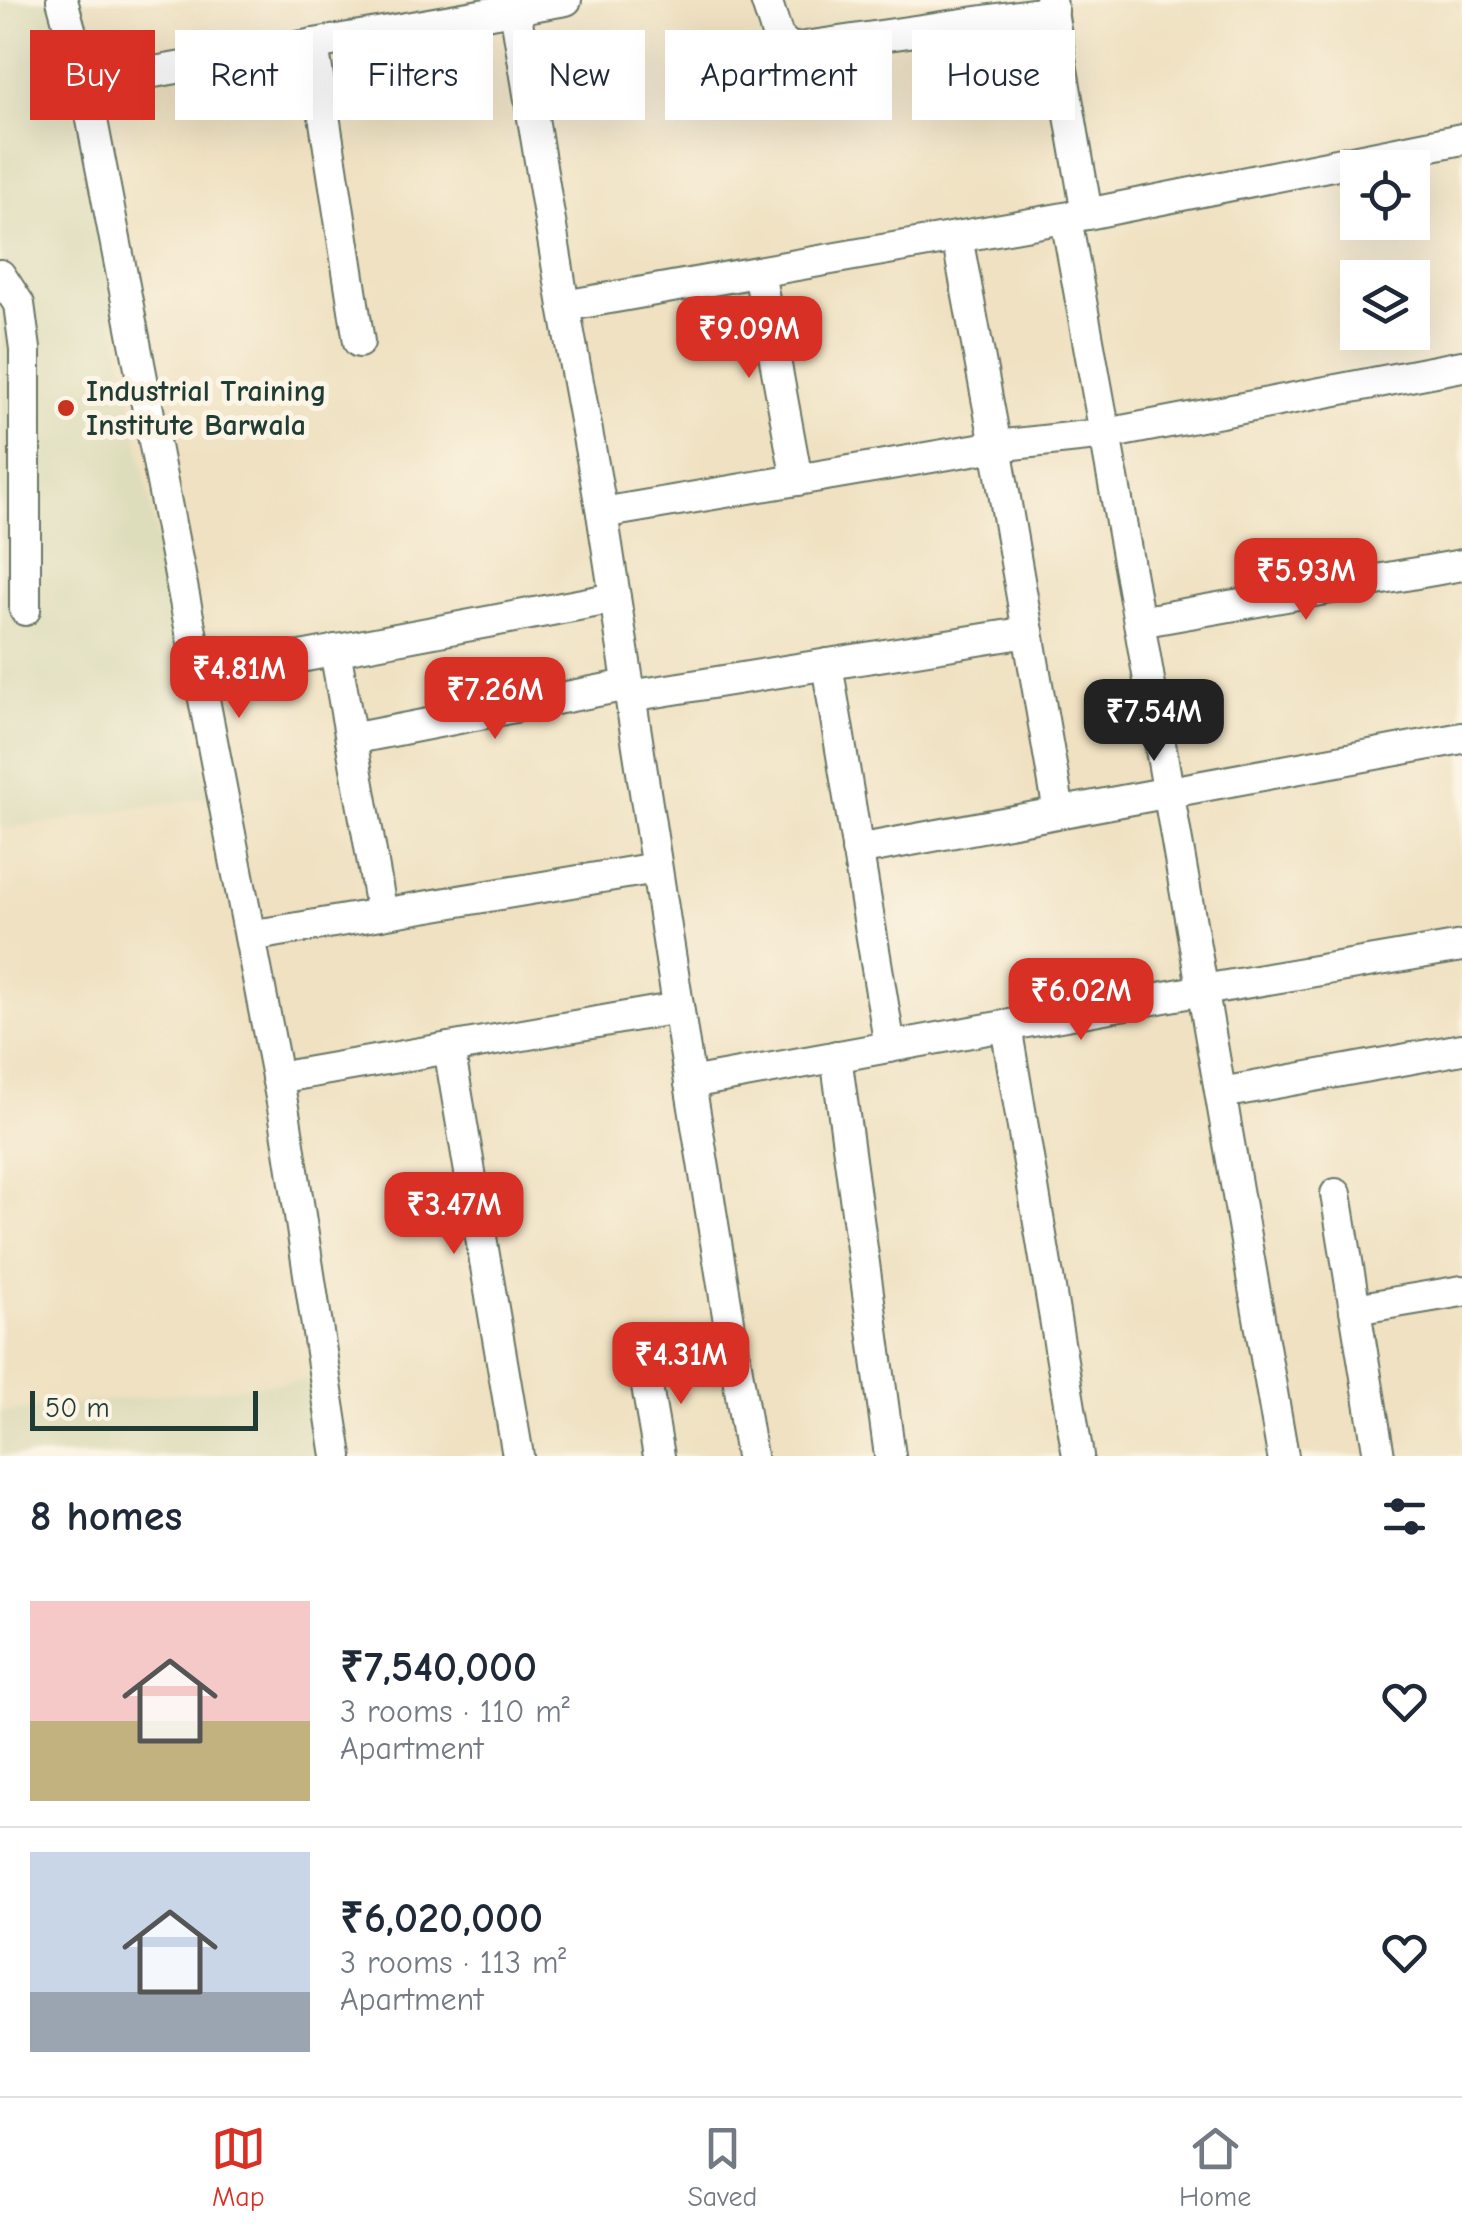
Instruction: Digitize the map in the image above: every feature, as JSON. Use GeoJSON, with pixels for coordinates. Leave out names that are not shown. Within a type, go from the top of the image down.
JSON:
{"type":"FeatureCollection","features":[{"type":"Feature","properties":{"kind":"street"},"geometry":{"type":"LineString","coordinates":[[62,0],[70,30]]}},
{"type":"Feature","properties":{"kind":"street"},"geometry":{"type":"LineString","coordinates":[[313,44],[566,0]]}},
{"type":"Feature","properties":{"kind":"street"},"geometry":{"type":"LineString","coordinates":[[766,0],[778,37],[791,48],[1052,6],[1106,434],[1283,1456]]}},
{"type":"Feature","properties":{"kind":"street"},"geometry":{"type":"LineString","coordinates":[[515,8],[602,512],[752,1456]]}},
{"type":"Feature","properties":{"kind":"street"},"geometry":{"type":"LineString","coordinates":[[313,50],[359,342]]}},
{"type":"Feature","properties":{"kind":"street"},"geometry":{"type":"LineString","coordinates":[[92,120],[277,1078],[338,1456]]}},
{"type":"Feature","properties":{"kind":"street"},"geometry":{"type":"LineString","coordinates":[[564,306],[1077,216],[1462,139]]}},
{"type":"Feature","properties":{"kind":"street"},"geometry":{"type":"LineString","coordinates":[[957,237],[1059,812]]}},
{"type":"Feature","properties":{"kind":"street"},"geometry":{"type":"LineString","coordinates":[[759,272],[797,480]]}},
{"type":"Feature","properties":{"kind":"street"},"geometry":{"type":"LineString","coordinates":[[0,275],[19,304],[25,349],[25,610]]}},
{"type":"Feature","properties":{"kind":"street"},"geometry":{"type":"LineString","coordinates":[[602,512],[996,446],[1106,434],[1462,366]]}},
{"type":"Feature","properties":{"kind":"street"},"geometry":{"type":"LineString","coordinates":[[1139,622],[1462,565]]}},
{"type":"Feature","properties":{"kind":"street"},"geometry":{"type":"LineString","coordinates":[[199,676],[615,598]]}},
{"type":"Feature","properties":{"kind":"street"},"geometry":{"type":"LineString","coordinates":[[351,739],[629,691],[1028,632]]}},
{"type":"Feature","properties":{"kind":"street"},"geometry":{"type":"LineString","coordinates":[[336,650],[382,914]]}},
{"type":"Feature","properties":{"kind":"street"},"geometry":{"type":"LineString","coordinates":[[827,664],[890,1046]]}},
{"type":"Feature","properties":{"kind":"street"},"geometry":{"type":"LineString","coordinates":[[857,850],[1462,738]]}},
{"type":"Feature","properties":{"kind":"street"},"geometry":{"type":"LineString","coordinates":[[250,936],[656,868]]}},
{"type":"Feature","properties":{"kind":"street"},"geometry":{"type":"LineString","coordinates":[[690,1083],[1462,946]]}},
{"type":"Feature","properties":{"kind":"street"},"geometry":{"type":"LineString","coordinates":[[277,1078],[678,1008]]}},
{"type":"Feature","properties":{"kind":"street"},"geometry":{"type":"LineString","coordinates":[[1006,1026],[1078,1456]]}},
{"type":"Feature","properties":{"kind":"street"},"geometry":{"type":"LineString","coordinates":[[449,1048],[518,1456]]}},
{"type":"Feature","properties":{"kind":"street"},"geometry":{"type":"LineString","coordinates":[[1220,1093],[1462,1049]]}},
{"type":"Feature","properties":{"kind":"street"},"geometry":{"type":"LineString","coordinates":[[836,1056],[890,1456]]}},
{"type":"Feature","properties":{"kind":"street"},"geometry":{"type":"LineString","coordinates":[[1336,1194],[1380,1456]]}},
{"type":"Feature","properties":{"kind":"street"},"geometry":{"type":"LineString","coordinates":[[1355,1309],[1462,1291]]}},
{"type":"Feature","properties":{"kind":"street"},"geometry":{"type":"LineString","coordinates":[[644,1369],[658,1456]]}},
{"type":"Feature","properties":{"kind":"shaded area","name":"Industrial Training Institute Barwala"},"geometry":{"type":"Polygon","coordinates":[[[0,0],[50,0],[57,30],[30,30],[30,120],[75,120],[208,797],[0,830],[0,0]]]}},
{"type":"Feature","properties":{"kind":"shaded area"},"geometry":{"type":"Polygon","coordinates":[[[310,1380],[322,1456],[0,1456],[0,1412],[310,1380]]]}},
{"type":"Feature","properties":{"kind":"place","name":"Industrial Training Institute Barwala"},"geometry":{"type":"Point","coordinates":[66,408]}}]}
